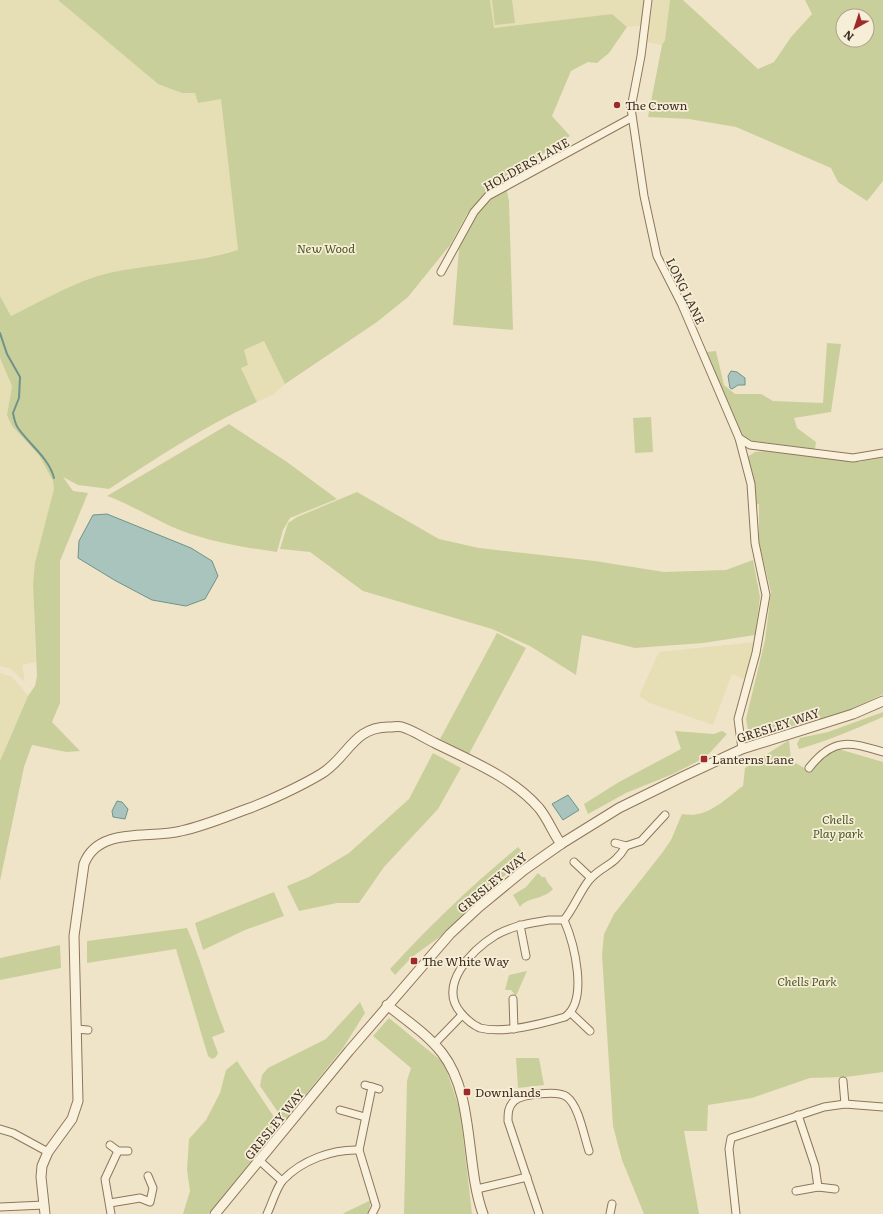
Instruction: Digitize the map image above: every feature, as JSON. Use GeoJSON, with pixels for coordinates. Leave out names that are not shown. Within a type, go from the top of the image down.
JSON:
{"type":"FeatureCollection","features":[{"type":"Feature","properties":{"kind":"street","name":"LONG LANE"},"geometry":{"type":"LineString","coordinates":[[648,0],[642,56],[633,98],[631,118],[644,196],[657,256],[682,305],[739,438]]}},
{"type":"Feature","properties":{"kind":"street","name":"HOLDERS LANE"},"geometry":{"type":"LineString","coordinates":[[441,272],[452,256],[474,212],[488,196],[631,118]]}},
{"type":"Feature","properties":{"kind":"street"},"geometry":{"type":"LineString","coordinates":[[739,438],[750,445],[853,458],[883,453]]}},
{"type":"Feature","properties":{"kind":"street"},"geometry":{"type":"LineString","coordinates":[[739,438],[751,484],[755,544],[766,595],[756,653],[738,719],[742,749]]}},
{"type":"Feature","properties":{"kind":"street","name":"GRESLEY WAY"},"geometry":{"type":"LineString","coordinates":[[215,1214],[387,1005],[450,934],[479,906],[524,870],[561,844],[619,808],[742,749],[853,714],[883,701]]}},
{"type":"Feature","properties":{"kind":"street"},"geometry":{"type":"LineString","coordinates":[[0,1207],[44,1209],[40,1177],[42,1166],[48,1152],[72,1119],[78,1101],[74,936],[86,858],[101,844],[123,836],[160,835],[180,832],[250,808],[321,774],[335,763],[345,750],[366,731],[380,727],[402,727],[491,771],[516,786],[540,809],[561,844]]}},
{"type":"Feature","properties":{"kind":"street"},"geometry":{"type":"LineString","coordinates":[[809,768],[823,753],[846,744],[856,744],[883,752]]}},
{"type":"Feature","properties":{"kind":"street"},"geometry":{"type":"LineString","coordinates":[[615,843],[626,846],[641,841],[662,824],[665,815]]}},
{"type":"Feature","properties":{"kind":"street"},"geometry":{"type":"LineString","coordinates":[[564,920],[570,933],[578,989],[575,1005],[571,1013],[565,1018],[514,1029],[480,1028],[462,1016],[455,1007],[451,992],[461,968],[467,960],[496,935],[520,925],[549,920],[564,920],[573,910],[591,878],[618,859],[626,846]]}},
{"type":"Feature","properties":{"kind":"street"},"geometry":{"type":"LineString","coordinates":[[574,862],[591,878]]}},
{"type":"Feature","properties":{"kind":"street"},"geometry":{"type":"LineString","coordinates":[[520,925],[526,956]]}},
{"type":"Feature","properties":{"kind":"street"},"geometry":{"type":"LineString","coordinates":[[514,999],[514,1029]]}},
{"type":"Feature","properties":{"kind":"street"},"geometry":{"type":"LineString","coordinates":[[387,1005],[434,1044],[449,1063],[460,1088],[476,1189],[483,1214]]}},
{"type":"Feature","properties":{"kind":"street"},"geometry":{"type":"LineString","coordinates":[[571,1013],[590,1031]]}},
{"type":"Feature","properties":{"kind":"street"},"geometry":{"type":"LineString","coordinates":[[434,1044],[462,1016]]}},
{"type":"Feature","properties":{"kind":"street"},"geometry":{"type":"LineString","coordinates":[[76,1029],[88,1030]]}},
{"type":"Feature","properties":{"kind":"street"},"geometry":{"type":"LineString","coordinates":[[843,1081],[845,1104]]}},
{"type":"Feature","properties":{"kind":"street"},"geometry":{"type":"LineString","coordinates":[[372,1087],[359,1150],[376,1206],[372,1214]]}},
{"type":"Feature","properties":{"kind":"street"},"geometry":{"type":"LineString","coordinates":[[539,1214],[508,1121],[510,1107],[521,1097],[556,1093],[568,1098],[575,1108],[589,1151]]}},
{"type":"Feature","properties":{"kind":"street"},"geometry":{"type":"LineString","coordinates":[[736,1214],[729,1149],[731,1138],[824,1107],[845,1104],[883,1107]]}},
{"type":"Feature","properties":{"kind":"street"},"geometry":{"type":"LineString","coordinates":[[341,1112],[366,1117]]}},
{"type":"Feature","properties":{"kind":"street"},"geometry":{"type":"LineString","coordinates":[[798,1115],[815,1166],[818,1187]]}},
{"type":"Feature","properties":{"kind":"street"},"geometry":{"type":"LineString","coordinates":[[0,1129],[13,1133],[48,1152]]}},
{"type":"Feature","properties":{"kind":"street"},"geometry":{"type":"LineString","coordinates":[[110,1145],[118,1151],[128,1151]]}},
{"type":"Feature","properties":{"kind":"street"},"geometry":{"type":"LineString","coordinates":[[267,1214],[282,1181],[315,1158],[348,1149],[359,1150]]}},
{"type":"Feature","properties":{"kind":"street"},"geometry":{"type":"LineString","coordinates":[[111,1214],[105,1179],[118,1151]]}},
{"type":"Feature","properties":{"kind":"street"},"geometry":{"type":"LineString","coordinates":[[260,1161],[282,1181]]}},
{"type":"Feature","properties":{"kind":"street"},"geometry":{"type":"LineString","coordinates":[[110,1203],[140,1198],[150,1202],[153,1188],[148,1176]]}},
{"type":"Feature","properties":{"kind":"street"},"geometry":{"type":"LineString","coordinates":[[476,1189],[527,1176]]}},
{"type":"Feature","properties":{"kind":"street"},"geometry":{"type":"LineString","coordinates":[[796,1191],[818,1187],[835,1189]]}},
{"type":"Feature","properties":{"kind":"street"},"geometry":{"type":"LineString","coordinates":[[610,1214],[612,1204]]}},
{"type":"Feature","properties":{"kind":"shaded area"},"geometry":{"type":"Polygon","coordinates":[[[0,0],[58,0],[158,84],[182,93],[195,93],[199,103],[221,98],[238,250],[68,288],[11,316],[0,296],[0,0]]]}},
{"type":"Feature","properties":{"kind":"shaded area"},"geometry":{"type":"Polygon","coordinates":[[[490,0],[644,0],[641,26],[627,27],[612,14],[493,28],[490,0]]]}},
{"type":"Feature","properties":{"kind":"shaded area"},"geometry":{"type":"Polygon","coordinates":[[[653,0],[670,0],[665,40],[662,45],[647,42],[653,0]]]}},
{"type":"Feature","properties":{"kind":"shaded area"},"geometry":{"type":"Polygon","coordinates":[[[264,340],[285,384],[274,394],[257,402],[241,368],[247,365],[244,350],[264,340]]]}},
{"type":"Feature","properties":{"kind":"shaded area"},"geometry":{"type":"Polygon","coordinates":[[[0,358],[12,386],[7,415],[12,426],[39,455],[53,481],[54,489],[33,584],[36,662],[22,665],[25,682],[11,669],[0,666],[0,358]]]}},
{"type":"Feature","properties":{"kind":"shaded area"},"geometry":{"type":"Polygon","coordinates":[[[756,642],[746,680],[732,674],[713,725],[650,703],[639,696],[659,652],[756,642]]]}},
{"type":"Feature","properties":{"kind":"shaded area"},"geometry":{"type":"Polygon","coordinates":[[[0,673],[12,677],[28,696],[0,761],[0,673]]]}},
{"type":"Feature","properties":{"kind":"green space","name":"New Wood"},"geometry":{"type":"Polygon","coordinates":[[[58,0],[490,0],[494,28],[612,14],[627,27],[609,53],[597,63],[588,62],[571,71],[552,116],[570,136],[510,176],[493,185],[467,214],[450,245],[408,297],[377,322],[285,384],[264,341],[244,350],[248,365],[241,368],[257,402],[200,432],[109,489],[78,485],[63,477],[73,491],[88,493],[60,561],[60,703],[52,722],[80,751],[66,752],[32,745],[24,767],[0,881],[0,761],[28,696],[35,686],[37,676],[33,584],[35,563],[54,489],[53,481],[39,455],[12,426],[7,415],[12,386],[0,358],[0,296],[11,316],[84,281],[109,273],[206,258],[238,250],[221,99],[198,103],[195,93],[182,93],[158,84],[58,0]]]}},
{"type":"Feature","properties":{"kind":"green space"},"geometry":{"type":"Polygon","coordinates":[[[492,0],[512,0],[515,23],[495,25],[492,0]]]}},
{"type":"Feature","properties":{"kind":"green space"},"geometry":{"type":"Polygon","coordinates":[[[670,0],[683,0],[758,69],[774,62],[791,37],[812,14],[805,0],[883,0],[883,181],[867,201],[838,182],[831,168],[736,127],[689,119],[648,117],[662,45],[665,40],[670,0]]]}},
{"type":"Feature","properties":{"kind":"green space"},"geometry":{"type":"Polygon","coordinates":[[[506,186],[509,201],[513,330],[453,325],[459,249],[463,238],[477,213],[489,200],[506,186]]]}},
{"type":"Feature","properties":{"kind":"green space"},"geometry":{"type":"Polygon","coordinates":[[[827,343],[841,344],[831,412],[794,418],[797,428],[816,442],[815,449],[753,441],[739,435],[706,352],[716,351],[724,385],[735,394],[761,394],[773,401],[823,403],[827,343]]]}},
{"type":"Feature","properties":{"kind":"green space"},"geometry":{"type":"Polygon","coordinates":[[[651,417],[653,452],[635,453],[633,418],[651,417]]]}},
{"type":"Feature","properties":{"kind":"green space"},"geometry":{"type":"Polygon","coordinates":[[[229,424],[287,462],[337,499],[290,518],[283,530],[277,552],[236,546],[196,536],[170,526],[131,506],[107,496],[229,424]]]}},
{"type":"Feature","properties":{"kind":"green space"},"geometry":{"type":"Polygon","coordinates":[[[765,451],[859,462],[883,457],[883,694],[844,713],[788,727],[786,725],[769,729],[748,730],[746,719],[765,640],[771,592],[759,542],[759,504],[754,505],[747,457],[755,452],[765,451]]]}},
{"type":"Feature","properties":{"kind":"green space"},"geometry":{"type":"Polygon","coordinates":[[[357,492],[439,539],[479,548],[595,561],[664,572],[726,570],[753,560],[760,597],[755,635],[703,643],[635,648],[582,635],[576,675],[530,646],[492,629],[363,591],[310,552],[280,549],[288,523],[297,517],[357,492]]]}},
{"type":"Feature","properties":{"kind":"green space"},"geometry":{"type":"Polygon","coordinates":[[[497,633],[526,648],[469,754],[440,739],[497,633]]]}},
{"type":"Feature","properties":{"kind":"green space"},"geometry":{"type":"Polygon","coordinates":[[[883,712],[883,717],[831,739],[799,749],[797,744],[800,738],[828,732],[883,712]]]}},
{"type":"Feature","properties":{"kind":"green space"},"geometry":{"type":"Polygon","coordinates":[[[675,731],[714,734],[722,731],[727,734],[706,757],[673,774],[626,793],[588,814],[584,804],[619,782],[681,749],[675,731]]]}},
{"type":"Feature","properties":{"kind":"green space"},"geometry":{"type":"Polygon","coordinates":[[[789,740],[791,760],[804,768],[835,748],[883,762],[883,1072],[846,1077],[810,1078],[752,1098],[708,1105],[707,1131],[684,1131],[699,1214],[644,1214],[622,1160],[613,1126],[602,955],[604,934],[614,914],[671,840],[682,814],[699,814],[715,807],[743,786],[745,768],[789,740]]]}},
{"type":"Feature","properties":{"kind":"green space"},"geometry":{"type":"Polygon","coordinates":[[[433,753],[461,768],[438,809],[384,867],[359,903],[337,903],[299,911],[287,886],[309,877],[349,853],[409,799],[433,753]]]}},
{"type":"Feature","properties":{"kind":"green space"},"geometry":{"type":"Polygon","coordinates":[[[518,847],[525,855],[516,865],[441,936],[412,957],[395,975],[390,969],[452,905],[518,847]]]}},
{"type":"Feature","properties":{"kind":"green space"},"geometry":{"type":"Polygon","coordinates":[[[538,873],[542,877],[545,877],[553,889],[549,893],[527,902],[520,907],[513,895],[526,887],[538,873]]]}},
{"type":"Feature","properties":{"kind":"green space"},"geometry":{"type":"Polygon","coordinates":[[[274,892],[284,916],[245,930],[203,950],[195,923],[274,892]]]}},
{"type":"Feature","properties":{"kind":"green space"},"geometry":{"type":"Polygon","coordinates":[[[187,928],[225,1032],[212,1037],[218,1053],[216,1057],[212,1059],[208,1056],[176,949],[87,963],[87,941],[187,928]]]}},
{"type":"Feature","properties":{"kind":"green space"},"geometry":{"type":"Polygon","coordinates":[[[60,945],[61,968],[0,980],[0,958],[60,945]]]}},
{"type":"Feature","properties":{"kind":"green space"},"geometry":{"type":"Polygon","coordinates":[[[527,971],[516,996],[511,990],[505,990],[509,975],[527,971]]]}},
{"type":"Feature","properties":{"kind":"green space"},"geometry":{"type":"Polygon","coordinates":[[[360,1002],[365,1013],[343,1048],[286,1119],[282,1118],[260,1086],[262,1075],[268,1068],[326,1039],[360,1002]]]}},
{"type":"Feature","properties":{"kind":"green space"},"geometry":{"type":"Polygon","coordinates":[[[389,1018],[444,1063],[460,1110],[472,1214],[404,1214],[407,1081],[411,1068],[373,1036],[389,1018]]]}},
{"type":"Feature","properties":{"kind":"green space"},"geometry":{"type":"Polygon","coordinates":[[[516,1058],[539,1058],[544,1085],[518,1088],[516,1058]]]}},
{"type":"Feature","properties":{"kind":"green space"},"geometry":{"type":"Polygon","coordinates":[[[237,1061],[278,1123],[279,1128],[208,1214],[183,1214],[190,1191],[187,1170],[189,1139],[206,1120],[220,1093],[226,1070],[237,1061]]]}},
{"type":"Feature","properties":{"kind":"green space"},"geometry":{"type":"Polygon","coordinates":[[[371,1200],[368,1214],[343,1214],[344,1213],[371,1200]]]}},
{"type":"Feature","properties":{"kind":"water"},"geometry":{"type":"Polygon","coordinates":[[[731,371],[737,372],[745,378],[745,385],[738,385],[732,389],[730,388],[728,376],[731,371]]]}},
{"type":"Feature","properties":{"kind":"water"},"geometry":{"type":"Polygon","coordinates":[[[107,514],[191,548],[212,561],[218,576],[205,599],[186,606],[152,600],[116,581],[78,558],[79,541],[93,515],[107,514]]]}},
{"type":"Feature","properties":{"kind":"water"},"geometry":{"type":"Polygon","coordinates":[[[568,795],[579,810],[563,820],[552,804],[568,795]]]}},
{"type":"Feature","properties":{"kind":"water"},"geometry":{"type":"Polygon","coordinates":[[[117,801],[122,802],[128,809],[125,819],[113,817],[112,811],[117,801]]]}},
{"type":"Feature","properties":{"kind":"waterway"},"geometry":{"type":"LineString","coordinates":[[0,333],[7,354],[20,377],[19,398],[13,413],[15,423],[22,434],[48,464],[54,478]]}},
{"type":"Feature","properties":{"kind":"place","name":"The Crown"},"geometry":{"type":"Point","coordinates":[617,105]}},
{"type":"Feature","properties":{"kind":"place","name":"Lanterns Lane"},"geometry":{"type":"Point","coordinates":[704,759]}},
{"type":"Feature","properties":{"kind":"place","name":"The White Way"},"geometry":{"type":"Point","coordinates":[414,961]}},
{"type":"Feature","properties":{"kind":"place","name":"Downlands"},"geometry":{"type":"Point","coordinates":[467,1092]}},
{"type":"Feature","properties":{"kind":"park label","name":"Chells Play park"},"geometry":{"type":"Point","coordinates":[838,826]}},
{"type":"Feature","properties":{"kind":"park label","name":"Chells Park"},"geometry":{"type":"Point","coordinates":[807,981]}}]}
